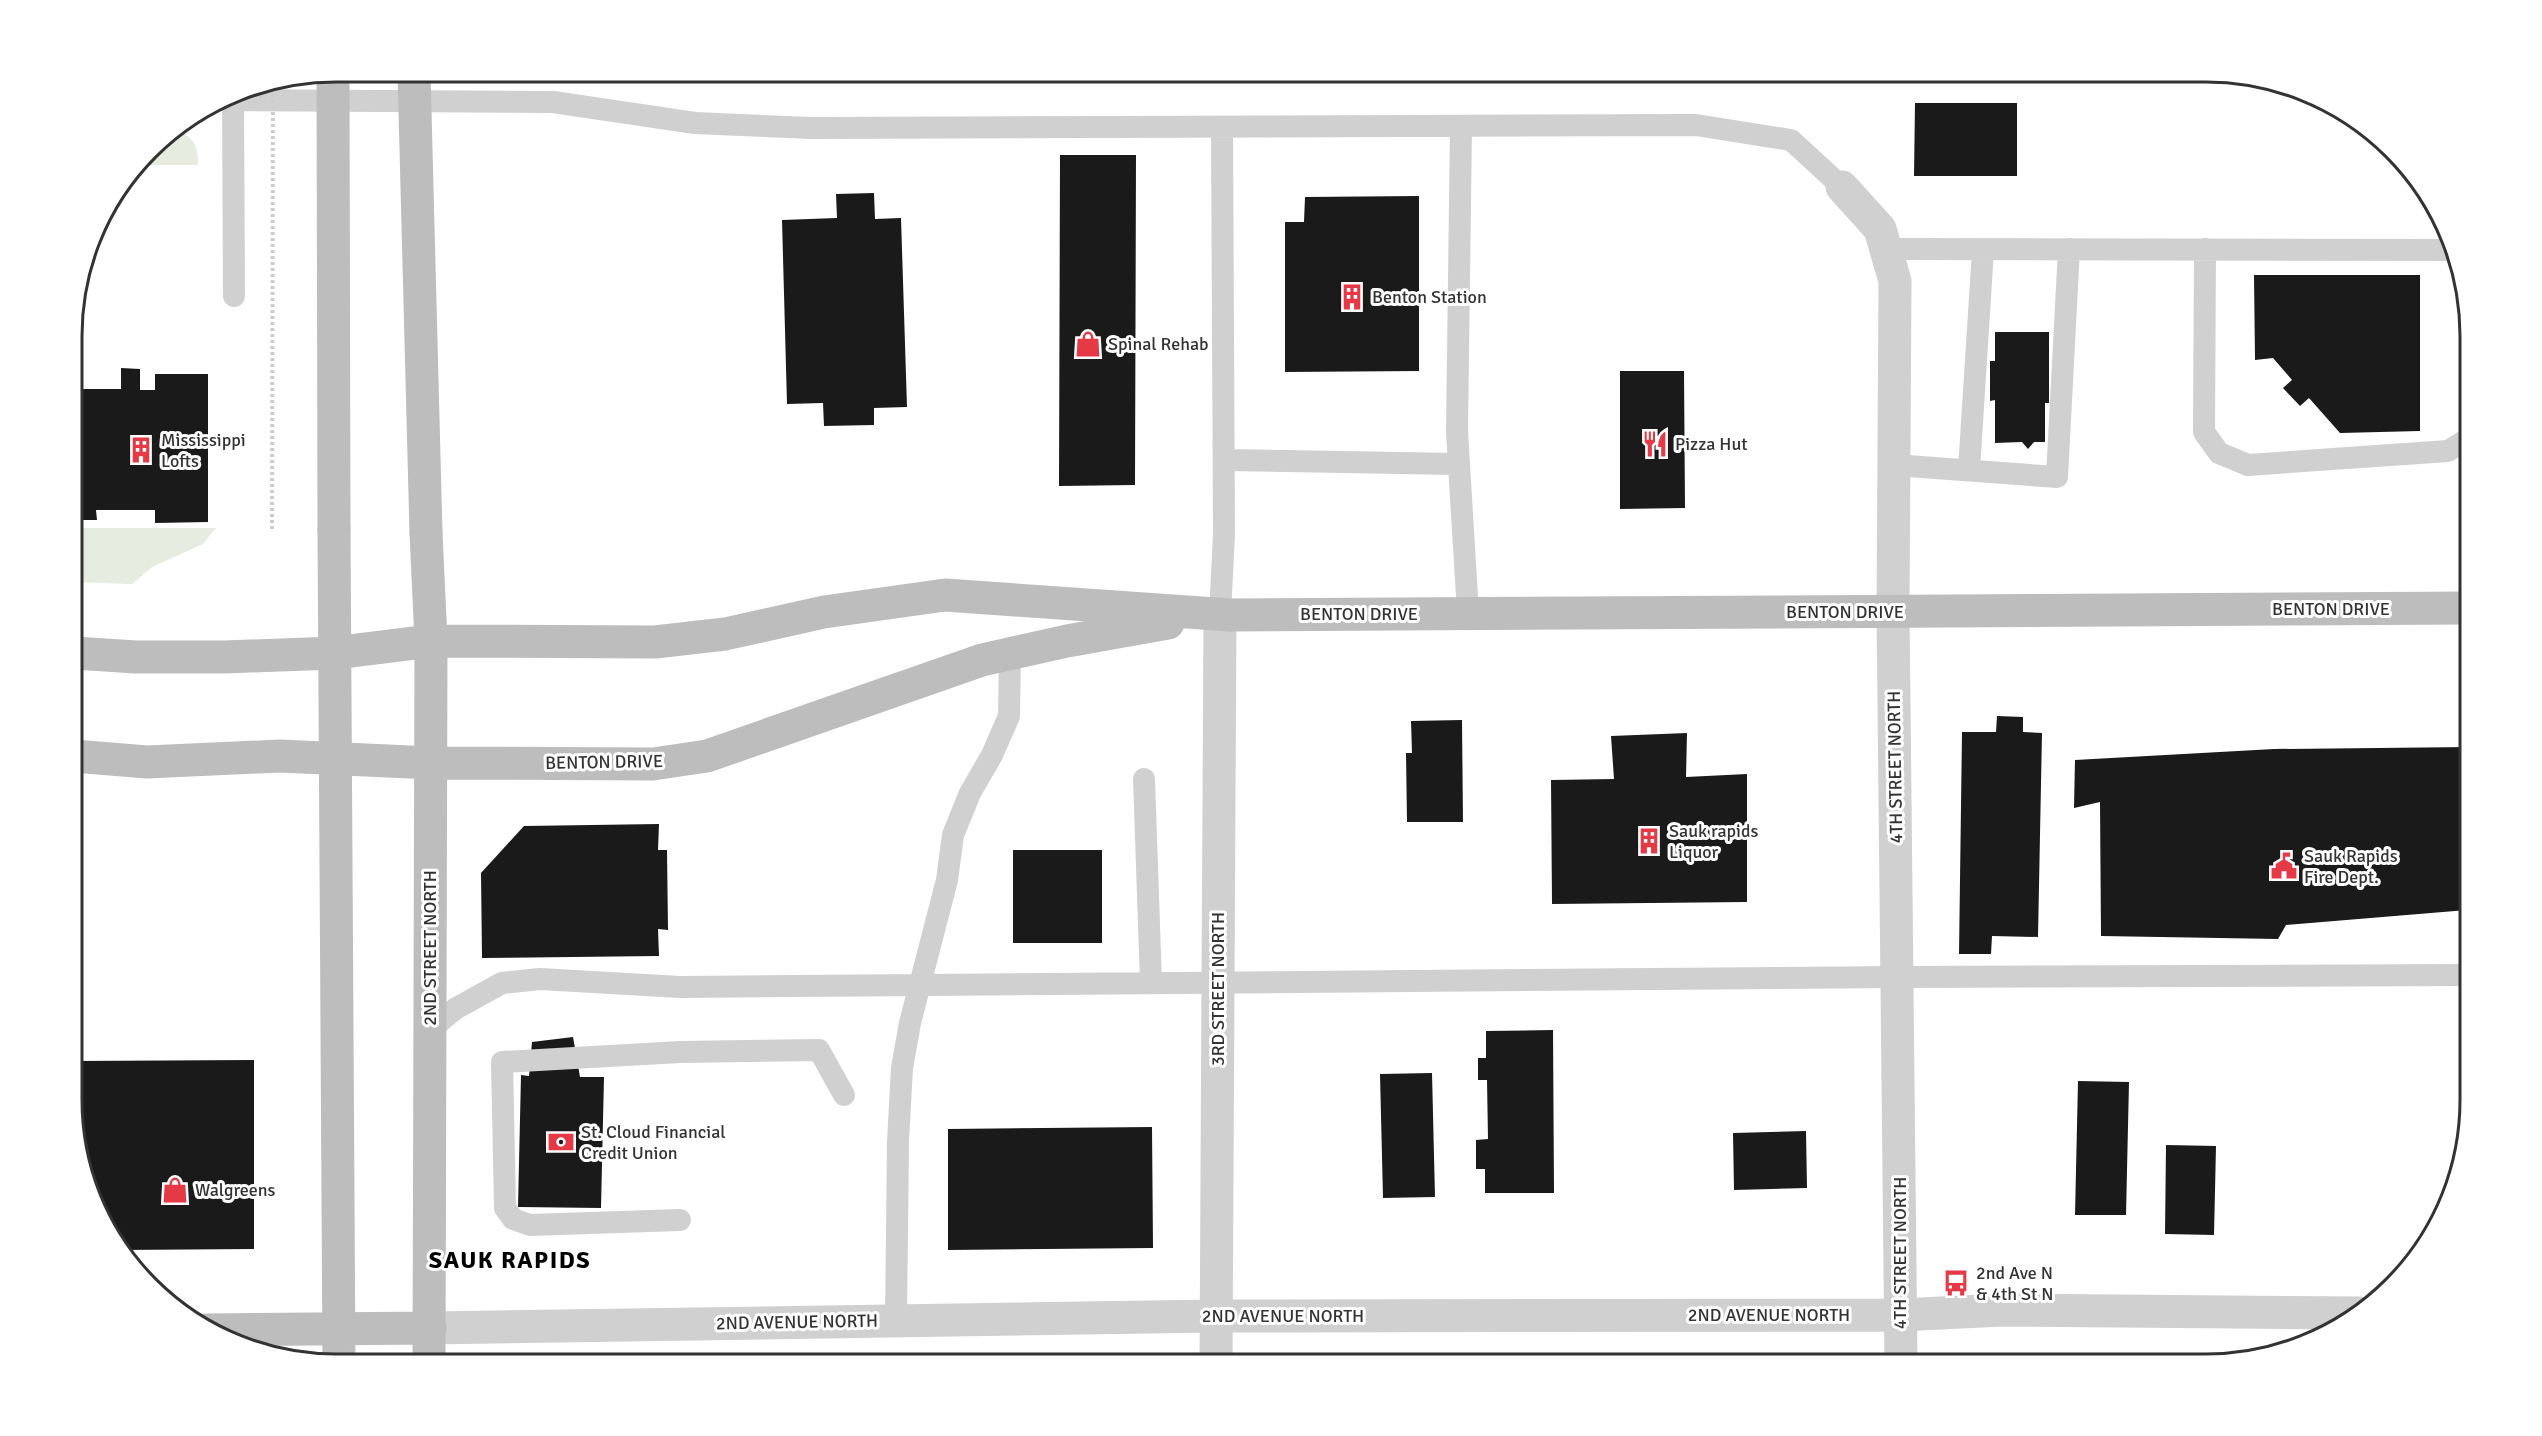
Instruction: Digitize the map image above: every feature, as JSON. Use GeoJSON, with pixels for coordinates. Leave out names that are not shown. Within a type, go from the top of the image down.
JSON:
{"type":"FeatureCollection","features":[{"type":"Feature","properties":{"kind":"main road"},"geometry":{"type":"LineString","coordinates":[[333,82],[334,653],[339,1354]]}},
{"type":"Feature","properties":{"kind":"main road","name":"2ND STREET NORTH"},"geometry":{"type":"LineString","coordinates":[[414,82],[431,641],[429,1354]]}},
{"type":"Feature","properties":{"kind":"main road","name":"BENTON DRIVE"},"geometry":{"type":"LineString","coordinates":[[82,654],[136,657],[334,653],[431,641],[655,642],[725,634],[824,612],[945,595],[1220,614],[2460,608]]}},
{"type":"Feature","properties":{"kind":"main road","name":"BENTON DRIVE"},"geometry":{"type":"LineString","coordinates":[[82,757],[147,762],[280,756],[431,763],[653,764],[707,756],[777,734],[889,691],[1010,654],[1067,640],[1220,614]]}},
{"type":"Feature","properties":{"kind":"main road","name":"2ND AVENUE NORTH"},"geometry":{"type":"LineString","coordinates":[[230,1330],[430,1328]]}},
{"type":"Feature","properties":{"kind":"street","name":"4TH STREET NORTH"},"geometry":{"type":"LineString","coordinates":[[1842,187],[1880,229],[1895,281],[1893,611],[1901,1354]]}},
{"type":"Feature","properties":{"kind":"street","name":"3RD STREET NORTH"},"geometry":{"type":"LineString","coordinates":[[1216,1354],[1220,614]]}},
{"type":"Feature","properties":{"kind":"street","name":"2ND AVENUE NORTH"},"geometry":{"type":"LineString","coordinates":[[430,1328],[1216,1316],[1901,1316],[2002,1310],[2345,1312]]}},
{"type":"Feature","properties":{"kind":"lane"},"geometry":{"type":"LineString","coordinates":[[244,100],[553,102],[696,123],[812,128],[1696,125],[1791,140],[1842,187]]}},
{"type":"Feature","properties":{"kind":"lane"},"geometry":{"type":"LineString","coordinates":[[228,107],[234,296]]}},
{"type":"Feature","properties":{"kind":"lane"},"geometry":{"type":"LineString","coordinates":[[1461,126],[1458,464],[1468,613]]}},
{"type":"Feature","properties":{"kind":"lane"},"geometry":{"type":"LineString","coordinates":[[1220,614],[1224,460],[1222,127]]}},
{"type":"Feature","properties":{"kind":"lane"},"geometry":{"type":"LineString","coordinates":[[1886,249],[2444,250]]}},
{"type":"Feature","properties":{"kind":"lane"},"geometry":{"type":"LineString","coordinates":[[1894,465],[2057,477],[2069,249]]}},
{"type":"Feature","properties":{"kind":"lane"},"geometry":{"type":"LineString","coordinates":[[2205,249],[2204,432],[2219,453],[2248,465],[2448,451],[2460,444]]}},
{"type":"Feature","properties":{"kind":"lane"},"geometry":{"type":"LineString","coordinates":[[1969,471],[1983,250]]}},
{"type":"Feature","properties":{"kind":"lane"},"geometry":{"type":"LineString","coordinates":[[1224,460],[1458,464]]}},
{"type":"Feature","properties":{"kind":"lane"},"geometry":{"type":"LineString","coordinates":[[896,1321],[898,1141],[902,1068],[910,1023],[922,984],[947,880],[953,835],[970,794],[992,755],[1009,716],[1010,654]]}},
{"type":"Feature","properties":{"kind":"lane"},"geometry":{"type":"LineString","coordinates":[[1144,779],[1151,983]]}},
{"type":"Feature","properties":{"kind":"lane"},"geometry":{"type":"LineString","coordinates":[[430,1030],[454,1009],[502,983],[540,979],[680,987],[1897,977],[2460,975]]}},
{"type":"Feature","properties":{"kind":"lane"},"geometry":{"type":"LineString","coordinates":[[680,1220],[530,1225],[513,1219],[505,1208],[502,1062],[680,1052],[819,1050],[844,1095]]}},
{"type":"Feature","properties":{"kind":"path"},"geometry":{"type":"LineString","coordinates":[[272,529],[273,91]]}},
{"type":"Feature","properties":{"kind":"shaded area"},"geometry":{"type":"Polygon","coordinates":[[[183,134],[192,141],[196,148],[198,165],[150,165],[157,157],[183,134]]]}},
{"type":"Feature","properties":{"kind":"shaded area"},"geometry":{"type":"Polygon","coordinates":[[[82,528],[216,528],[203,544],[152,567],[132,584],[82,582],[82,528]]]}},
{"type":"Feature","properties":{"kind":"building"},"geometry":{"type":"Polygon","coordinates":[[[1915,103],[2017,103],[2017,176],[1914,176],[1915,103]]]}},
{"type":"Feature","properties":{"kind":"building"},"geometry":{"type":"Polygon","coordinates":[[[1060,155],[1136,155],[1135,485],[1059,486],[1060,155]]]}},
{"type":"Feature","properties":{"kind":"building"},"geometry":{"type":"Polygon","coordinates":[[[874,193],[875,219],[901,218],[907,407],[874,408],[874,425],[824,426],[823,403],[787,404],[782,220],[837,218],[836,194],[874,193]]]}},
{"type":"Feature","properties":{"kind":"building","name":"Benton Station"},"geometry":{"type":"Polygon","coordinates":[[[1419,196],[1419,371],[1285,372],[1285,222],[1304,222],[1305,197],[1419,196]]]}},
{"type":"Feature","properties":{"kind":"building"},"geometry":{"type":"Polygon","coordinates":[[[2254,275],[2420,275],[2420,431],[2340,433],[2309,398],[2300,406],[2283,388],[2292,380],[2273,358],[2255,360],[2254,275]]]}},
{"type":"Feature","properties":{"kind":"building"},"geometry":{"type":"Polygon","coordinates":[[[1995,332],[2049,332],[2049,403],[2045,403],[2045,442],[2034,442],[2028,449],[2022,442],[1995,443],[1995,400],[1990,401],[1990,361],[1995,361],[1995,332]]]}},
{"type":"Feature","properties":{"kind":"building","name":"Mississippi Lofts"},"geometry":{"type":"Polygon","coordinates":[[[121,368],[140,369],[140,390],[155,390],[155,374],[208,374],[208,522],[155,523],[155,510],[96,510],[97,520],[82,520],[82,389],[121,389],[121,368]]]}},
{"type":"Feature","properties":{"kind":"building"},"geometry":{"type":"Polygon","coordinates":[[[1620,371],[1684,371],[1685,508],[1620,509],[1620,371]]]}},
{"type":"Feature","properties":{"kind":"building"},"geometry":{"type":"Polygon","coordinates":[[[1997,716],[2023,717],[2023,732],[2042,733],[2038,937],[1992,936],[1991,954],[1959,954],[1962,732],[1996,732],[1997,716]]]}},
{"type":"Feature","properties":{"kind":"building"},"geometry":{"type":"Polygon","coordinates":[[[1462,720],[1463,822],[1407,822],[1406,753],[1412,753],[1411,721],[1462,720]]]}},
{"type":"Feature","properties":{"kind":"building","name":"Sauk rapids Liquor"},"geometry":{"type":"Polygon","coordinates":[[[1687,733],[1686,777],[1747,774],[1747,902],[1552,904],[1551,780],[1614,779],[1611,736],[1687,733]]]}},
{"type":"Feature","properties":{"kind":"building","name":"Sauk Rapids Fire Dept."},"geometry":{"type":"Polygon","coordinates":[[[2460,747],[2460,911],[2286,925],[2278,939],[2101,936],[2100,802],[2074,808],[2075,760],[2274,749],[2460,747]]]}},
{"type":"Feature","properties":{"kind":"building"},"geometry":{"type":"Polygon","coordinates":[[[659,824],[658,850],[667,850],[668,930],[658,929],[659,956],[482,958],[481,873],[524,826],[659,824]]]}},
{"type":"Feature","properties":{"kind":"building"},"geometry":{"type":"Polygon","coordinates":[[[1013,850],[1102,850],[1102,943],[1013,943],[1013,850]]]}},
{"type":"Feature","properties":{"kind":"building"},"geometry":{"type":"Polygon","coordinates":[[[1553,1030],[1554,1193],[1485,1193],[1485,1169],[1476,1169],[1476,1140],[1488,1139],[1487,1080],[1478,1080],[1478,1058],[1486,1058],[1486,1031],[1553,1030]]]}},
{"type":"Feature","properties":{"kind":"building","name":"St. Cloud Financial Credit Union"},"geometry":{"type":"Polygon","coordinates":[[[573,1037],[580,1077],[604,1077],[601,1208],[518,1207],[521,1075],[529,1076],[532,1042],[573,1037]]]}},
{"type":"Feature","properties":{"kind":"building","name":"Walgreens"},"geometry":{"type":"Polygon","coordinates":[[[254,1060],[254,1249],[132,1250],[109,1212],[91,1165],[83,1116],[82,1061],[254,1060]]]}},
{"type":"Feature","properties":{"kind":"building"},"geometry":{"type":"Polygon","coordinates":[[[1432,1073],[1435,1197],[1383,1198],[1380,1074],[1432,1073]]]}},
{"type":"Feature","properties":{"kind":"building"},"geometry":{"type":"Polygon","coordinates":[[[2078,1081],[2129,1082],[2126,1215],[2075,1215],[2078,1081]]]}},
{"type":"Feature","properties":{"kind":"building"},"geometry":{"type":"Polygon","coordinates":[[[1152,1127],[1153,1248],[948,1250],[948,1129],[1152,1127]]]}},
{"type":"Feature","properties":{"kind":"building"},"geometry":{"type":"Polygon","coordinates":[[[1806,1131],[1807,1188],[1734,1190],[1733,1133],[1806,1131]]]}},
{"type":"Feature","properties":{"kind":"building"},"geometry":{"type":"Polygon","coordinates":[[[2166,1145],[2216,1146],[2214,1235],[2165,1234],[2166,1145]]]}},
{"type":"Feature","properties":{"kind":"place","name":"Benton Station"},"geometry":{"type":"Point","coordinates":[1352,297]}},
{"type":"Feature","properties":{"kind":"place","name":"Spinal Rehab"},"geometry":{"type":"Point","coordinates":[1088,344]}},
{"type":"Feature","properties":{"kind":"place","name":"Pizza Hut"},"geometry":{"type":"Point","coordinates":[1655,444]}},
{"type":"Feature","properties":{"kind":"place","name":"Mississippi Lofts"},"geometry":{"type":"Point","coordinates":[141,450]}},
{"type":"Feature","properties":{"kind":"place","name":"Sauk rapids Liquor"},"geometry":{"type":"Point","coordinates":[1649,841]}},
{"type":"Feature","properties":{"kind":"place","name":"Sauk Rapids Fire Dept."},"geometry":{"type":"Point","coordinates":[2284,866]}},
{"type":"Feature","properties":{"kind":"place","name":"St. Cloud Financial Credit Union"},"geometry":{"type":"Point","coordinates":[561,1142]}},
{"type":"Feature","properties":{"kind":"place","name":"Walgreens"},"geometry":{"type":"Point","coordinates":[175,1190]}},
{"type":"Feature","properties":{"kind":"place","name":"2nd Ave N & 4th St N"},"geometry":{"type":"Point","coordinates":[1956,1283]}},
{"type":"Feature","properties":{"kind":"district","name":"SAUK RAPIDS"},"geometry":{"type":"Point","coordinates":[510,1260]}}]}
